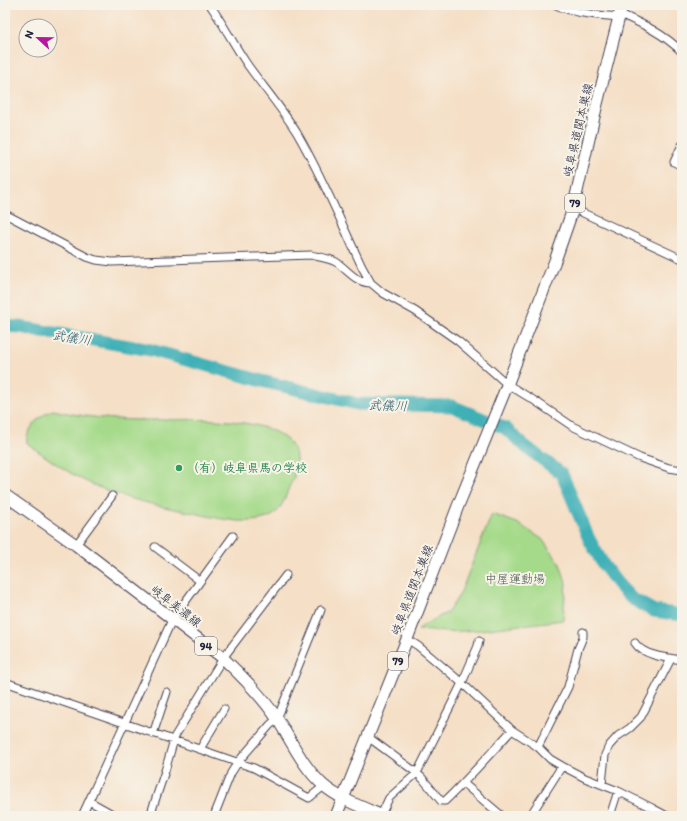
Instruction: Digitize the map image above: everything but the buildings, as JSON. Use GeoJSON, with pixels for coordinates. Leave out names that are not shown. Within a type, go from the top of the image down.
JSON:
{"type":"FeatureCollection","features":[{"type":"Feature","properties":{"kind":"main road","name":"岐阜県道関本巣線"},"geometry":{"type":"LineString","coordinates":[[336,816],[556,258],[573,209],[620,12]]}},
{"type":"Feature","properties":{"kind":"main road","name":"岐阜美濃線"},"geometry":{"type":"LineString","coordinates":[[6,498],[76,545],[223,658],[258,694],[277,719],[306,767],[324,786],[343,798],[382,815]]}},
{"type":"Feature","properties":{"kind":"street"},"geometry":{"type":"LineString","coordinates":[[210,5],[223,23],[242,57],[289,120],[313,162],[371,283],[383,293],[415,312],[458,341],[505,388],[535,401],[572,426],[640,458],[669,468],[682,470]]}},
{"type":"Feature","properties":{"kind":"street"},"geometry":{"type":"LineString","coordinates":[[556,5],[580,12],[620,12],[645,25],[672,42],[682,52]]}},
{"type":"Feature","properties":{"kind":"street"},"geometry":{"type":"LineString","coordinates":[[682,145],[674,162],[682,166]]}},
{"type":"Feature","properties":{"kind":"street"},"geometry":{"type":"LineString","coordinates":[[573,209],[682,259]]}},
{"type":"Feature","properties":{"kind":"street"},"geometry":{"type":"LineString","coordinates":[[5,214],[87,257],[96,260],[112,262],[311,255],[335,262],[358,280],[371,283]]}},
{"type":"Feature","properties":{"kind":"street"},"geometry":{"type":"LineString","coordinates":[[76,545],[112,496]]}},
{"type":"Feature","properties":{"kind":"street"},"geometry":{"type":"LineString","coordinates":[[82,816],[172,620],[233,536]]}},
{"type":"Feature","properties":{"kind":"street"},"geometry":{"type":"LineString","coordinates":[[155,547],[200,581]]}},
{"type":"Feature","properties":{"kind":"street"},"geometry":{"type":"LineString","coordinates":[[150,816],[175,736],[223,658],[286,575]]}},
{"type":"Feature","properties":{"kind":"street"},"geometry":{"type":"LineString","coordinates":[[214,816],[231,773],[238,762],[277,719],[321,610]]}},
{"type":"Feature","properties":{"kind":"street"},"geometry":{"type":"LineString","coordinates":[[538,748],[568,687],[578,649],[583,637],[583,632]]}},
{"type":"Feature","properties":{"kind":"street"},"geometry":{"type":"LineString","coordinates":[[407,639],[418,646],[462,683],[512,730],[538,748],[550,759],[585,778],[602,784],[667,816]]}},
{"type":"Feature","properties":{"kind":"street"},"geometry":{"type":"LineString","coordinates":[[382,815],[389,798],[417,773],[462,683],[479,641]]}},
{"type":"Feature","properties":{"kind":"street"},"geometry":{"type":"LineString","coordinates":[[635,643],[638,647],[649,654],[682,660]]}},
{"type":"Feature","properties":{"kind":"street"},"geometry":{"type":"LineString","coordinates":[[602,784],[605,755],[607,750],[618,736],[630,728],[641,717],[672,659]]}},
{"type":"Feature","properties":{"kind":"street"},"geometry":{"type":"LineString","coordinates":[[5,682],[254,768],[309,798],[324,786]]}},
{"type":"Feature","properties":{"kind":"street"},"geometry":{"type":"LineString","coordinates":[[153,734],[167,692]]}},
{"type":"Feature","properties":{"kind":"street"},"geometry":{"type":"LineString","coordinates":[[200,749],[224,709]]}},
{"type":"Feature","properties":{"kind":"street"},"geometry":{"type":"LineString","coordinates":[[368,737],[417,773],[441,800],[445,801],[464,783],[512,730]]}},
{"type":"Feature","properties":{"kind":"street"},"geometry":{"type":"LineString","coordinates":[[530,816],[562,766]]}},
{"type":"Feature","properties":{"kind":"street"},"geometry":{"type":"LineString","coordinates":[[464,783],[502,816]]}},
{"type":"Feature","properties":{"kind":"street"},"geometry":{"type":"LineString","coordinates":[[610,816],[618,792]]}},
{"type":"Feature","properties":{"kind":"street"},"geometry":{"type":"LineString","coordinates":[[89,801],[116,816]]}},
{"type":"Feature","properties":{"kind":"green space","name":"（有）岐阜県馬の学校"},"geometry":{"type":"Polygon","coordinates":[[[53,410],[76,415],[110,419],[223,420],[269,429],[283,437],[294,449],[296,455],[295,475],[279,510],[272,516],[257,520],[228,520],[135,500],[108,491],[83,480],[54,463],[27,443],[27,438],[31,428],[39,419],[53,410]]]}},
{"type":"Feature","properties":{"kind":"green space","name":"中屋運動場"},"geometry":{"type":"Polygon","coordinates":[[[492,514],[517,523],[542,539],[560,564],[566,582],[563,620],[480,630],[447,632],[418,630],[424,625],[448,612],[460,594],[492,514]]]}},
{"type":"Feature","properties":{"kind":"waterway","name":"武儀川"},"geometry":{"type":"LineString","coordinates":[[5,326],[20,327],[151,350],[262,381],[358,404],[452,406],[505,428],[526,447],[562,474],[589,539],[603,564],[617,583],[631,598],[654,611],[682,615]]}},
{"type":"Feature","properties":{"kind":"place","name":"（有）岐阜県馬の学校"},"geometry":{"type":"Point","coordinates":[179,468]}}]}
